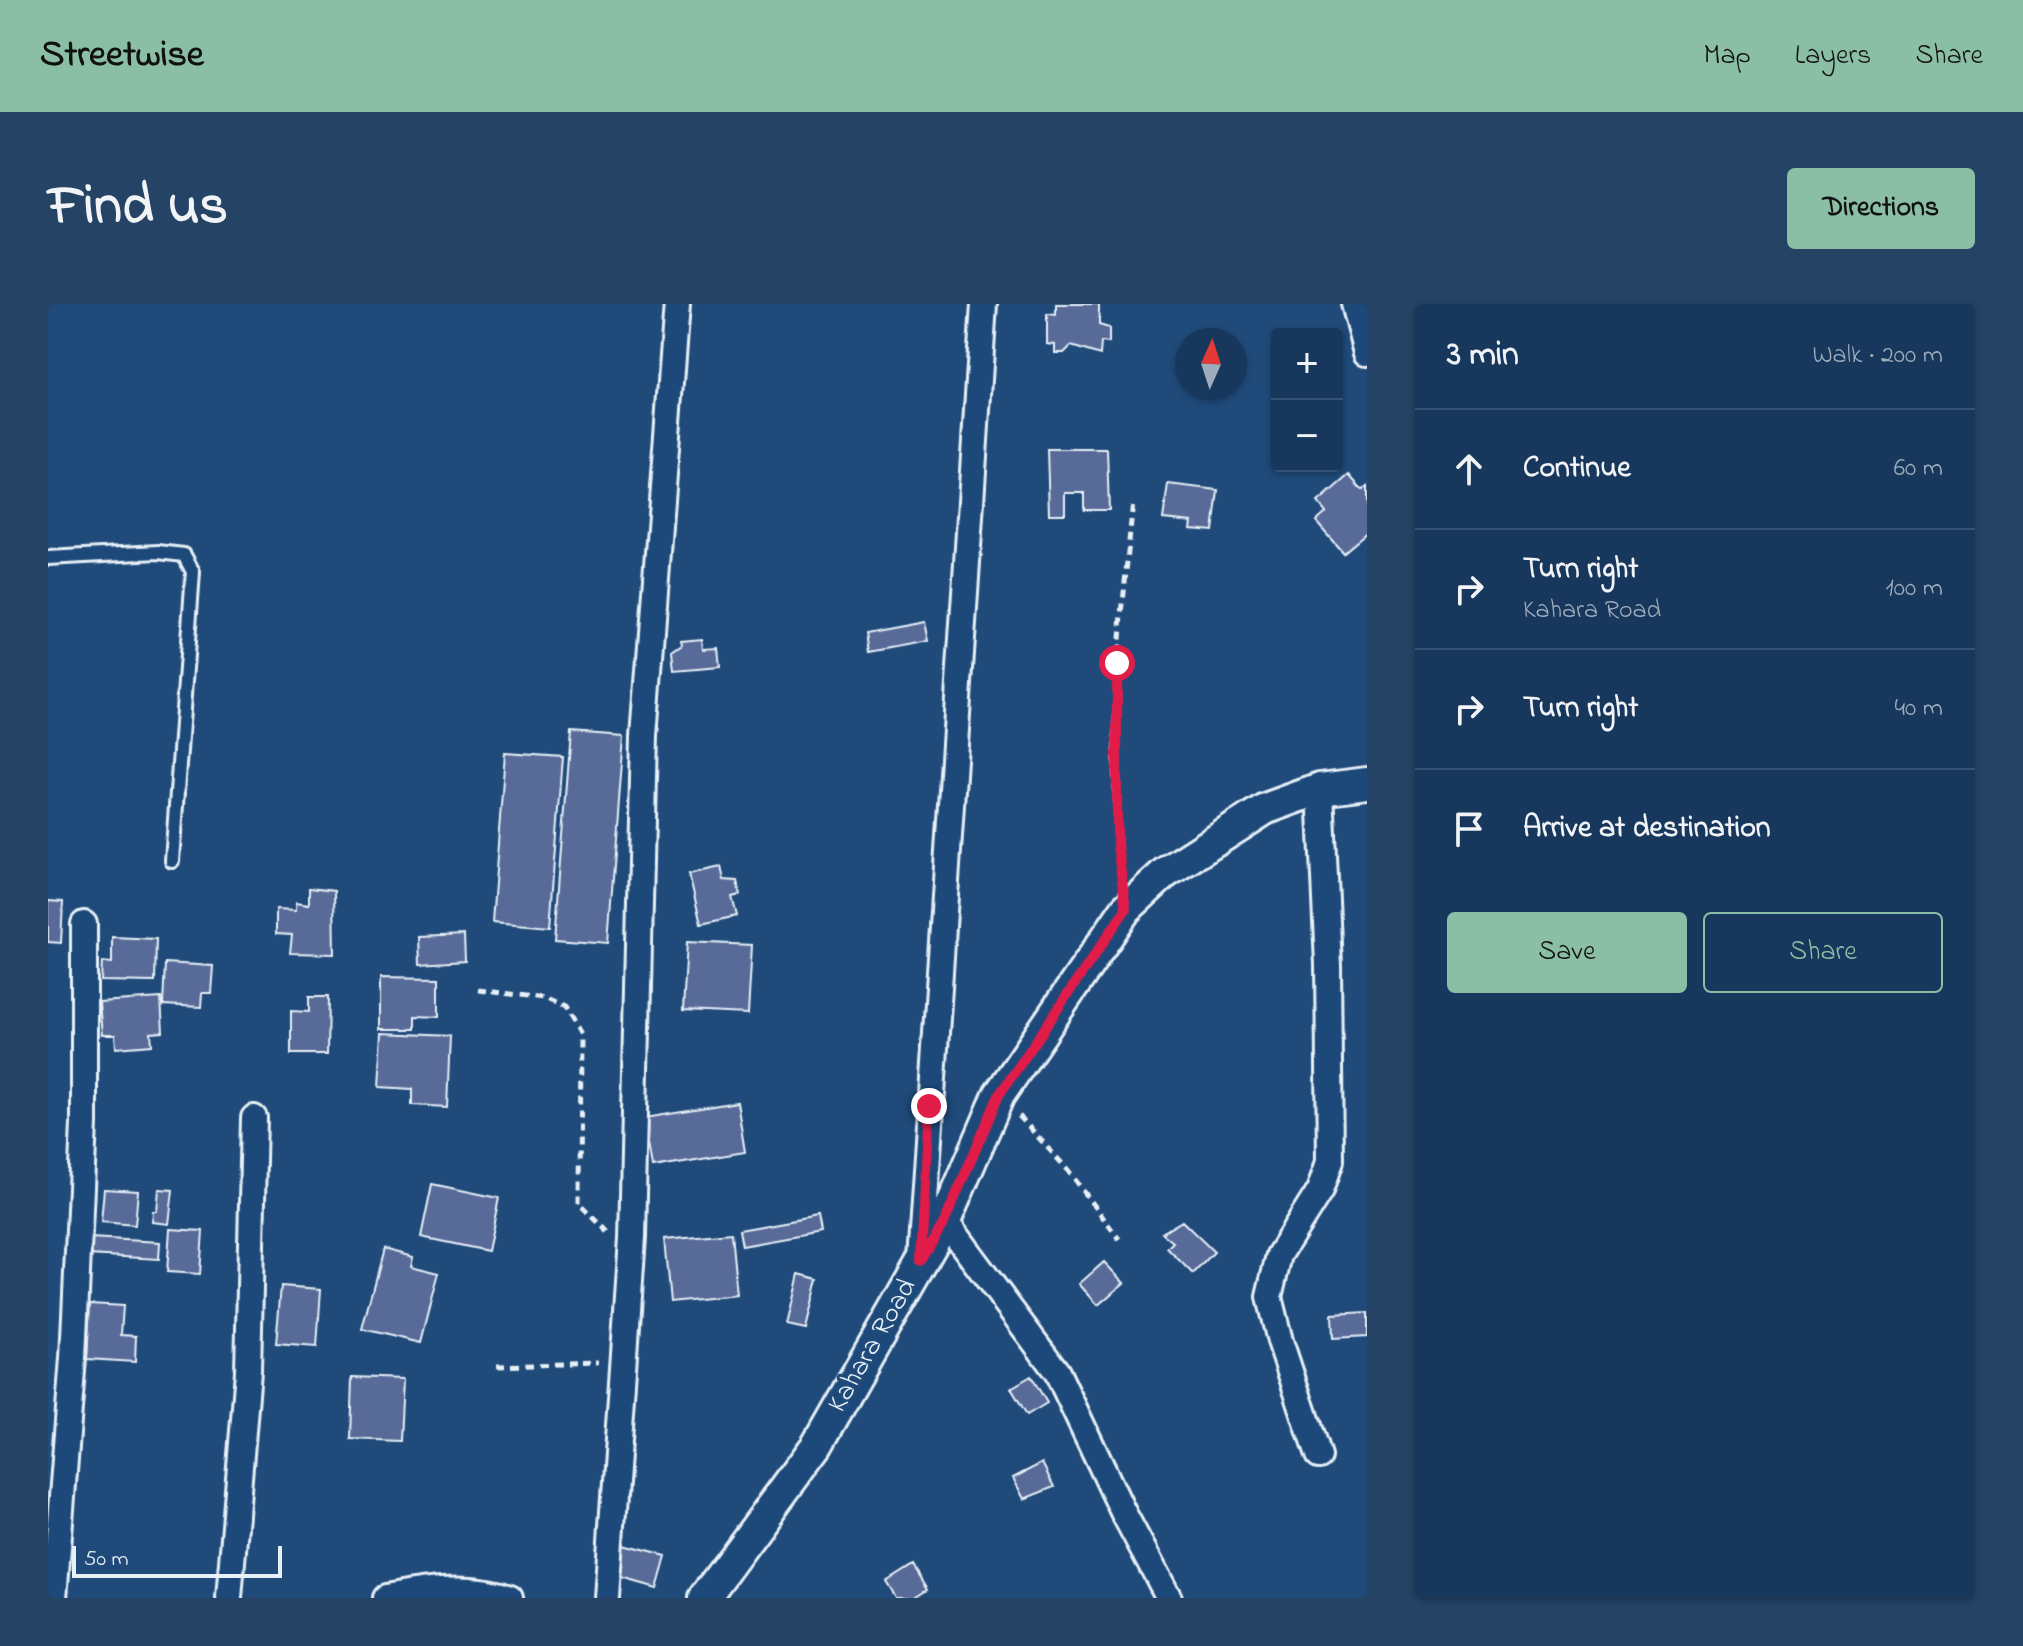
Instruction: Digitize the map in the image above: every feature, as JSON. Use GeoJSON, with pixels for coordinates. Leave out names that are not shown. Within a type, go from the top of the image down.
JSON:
{"type":"FeatureCollection","features":[{"type":"Feature","properties":{"kind":"street"},"geometry":{"type":"LineString","coordinates":[[607,1598],[632,1238],[644,736],[677,304]]}},
{"type":"Feature","properties":{"kind":"street"},"geometry":{"type":"LineString","coordinates":[[921,1261],[984,304]]}},
{"type":"Feature","properties":{"kind":"street"},"geometry":{"type":"LineString","coordinates":[[1354,304],[1367,353]]}},
{"type":"Feature","properties":{"kind":"street","name":"Kahara Road"},"geometry":{"type":"LineString","coordinates":[[704,1598],[817,1445],[945,1221],[999,1095],[1126,909],[1165,873],[1265,809],[1320,789],[1367,783]]}},
{"type":"Feature","properties":{"kind":"street"},"geometry":{"type":"LineString","coordinates":[[1318,1456],[1280,1341],[1269,1297],[1279,1255],[1320,1190],[1330,1161],[1328,965],[1320,789]]}},
{"type":"Feature","properties":{"kind":"street"},"geometry":{"type":"LineString","coordinates":[[54,1598],[72,1372],[84,1124],[84,924]]}},
{"type":"Feature","properties":{"kind":"street"},"geometry":{"type":"LineString","coordinates":[[229,1598],[248,1371],[254,1118]]}},
{"type":"Feature","properties":{"kind":"street"},"geometry":{"type":"LineString","coordinates":[[945,1221],[1057,1372],[1123,1512],[1169,1598]]}},
{"type":"Feature","properties":{"kind":"street"},"geometry":{"type":"LineString","coordinates":[[385,1598],[418,1591],[497,1593],[510,1598]]}},
{"type":"Feature","properties":{"kind":"lane"},"geometry":{"type":"LineString","coordinates":[[48,558],[158,552],[184,555],[191,562],[193,572],[172,861]]}},
{"type":"Feature","properties":{"kind":"path"},"geometry":{"type":"LineString","coordinates":[[1126,909],[1117,844],[1117,663],[1133,501]]}},
{"type":"Feature","properties":{"kind":"path"},"geometry":{"type":"LineString","coordinates":[[478,990],[543,998],[564,1007],[580,1035],[579,1203],[610,1233],[632,1238]]}},
{"type":"Feature","properties":{"kind":"path"},"geometry":{"type":"LineString","coordinates":[[999,1095],[1068,1170],[1119,1239]]}},
{"type":"Feature","properties":{"kind":"path"},"geometry":{"type":"LineString","coordinates":[[497,1366],[623,1362]]}},
{"type":"Feature","properties":{"kind":"building"},"geometry":{"type":"Polygon","coordinates":[[[1056,304],[1099,304],[1099,325],[1109,328],[1109,343],[1101,342],[1100,355],[1071,346],[1064,353],[1055,353],[1055,345],[1047,344],[1047,314],[1056,315],[1056,304]]]}},
{"type":"Feature","properties":{"kind":"building"},"geometry":{"type":"Polygon","coordinates":[[[1047,449],[1107,449],[1109,510],[1084,510],[1084,493],[1065,493],[1065,514],[1049,514],[1047,449]]]}},
{"type":"Feature","properties":{"kind":"building"},"geometry":{"type":"Polygon","coordinates":[[[1349,475],[1362,490],[1367,486],[1367,532],[1343,552],[1316,521],[1326,512],[1318,502],[1349,475]]]}},
{"type":"Feature","properties":{"kind":"building"},"geometry":{"type":"Polygon","coordinates":[[[1168,484],[1218,490],[1213,531],[1191,529],[1192,522],[1163,519],[1168,484]]]}},
{"type":"Feature","properties":{"kind":"building"},"geometry":{"type":"Polygon","coordinates":[[[924,622],[928,641],[868,652],[865,633],[924,622]]]}},
{"type":"Feature","properties":{"kind":"building"},"geometry":{"type":"Polygon","coordinates":[[[702,639],[703,649],[718,648],[720,667],[674,671],[672,652],[682,645],[681,641],[702,639]]]}},
{"type":"Feature","properties":{"kind":"building"},"geometry":{"type":"Polygon","coordinates":[[[571,732],[624,736],[608,943],[555,939],[571,732]]]}},
{"type":"Feature","properties":{"kind":"building"},"geometry":{"type":"Polygon","coordinates":[[[505,753],[563,757],[550,927],[492,922],[505,753]]]}},
{"type":"Feature","properties":{"kind":"building"},"geometry":{"type":"Polygon","coordinates":[[[721,867],[724,880],[737,881],[740,895],[732,897],[737,916],[701,924],[689,874],[721,867]]]}},
{"type":"Feature","properties":{"kind":"building"},"geometry":{"type":"Polygon","coordinates":[[[309,888],[334,891],[335,954],[290,953],[292,935],[276,934],[276,909],[296,910],[296,902],[309,904],[309,888]]]}},
{"type":"Feature","properties":{"kind":"building"},"geometry":{"type":"Polygon","coordinates":[[[48,901],[63,902],[61,943],[48,942],[48,901]]]}},
{"type":"Feature","properties":{"kind":"building"},"geometry":{"type":"Polygon","coordinates":[[[464,935],[465,961],[420,964],[419,937],[464,935]]]}},
{"type":"Feature","properties":{"kind":"building"},"geometry":{"type":"Polygon","coordinates":[[[112,937],[156,939],[155,982],[101,981],[102,962],[112,963],[112,937]]]}},
{"type":"Feature","properties":{"kind":"building"},"geometry":{"type":"Polygon","coordinates":[[[687,942],[752,945],[748,1014],[683,1011],[687,942]]]}},
{"type":"Feature","properties":{"kind":"building"},"geometry":{"type":"Polygon","coordinates":[[[165,963],[213,966],[211,993],[202,993],[201,1007],[163,1005],[165,963]]]}},
{"type":"Feature","properties":{"kind":"building"},"geometry":{"type":"Polygon","coordinates":[[[381,977],[439,978],[439,1017],[415,1016],[415,1029],[381,1029],[381,977]]]}},
{"type":"Feature","properties":{"kind":"building"},"geometry":{"type":"Polygon","coordinates":[[[309,997],[328,997],[327,1054],[291,1054],[291,1011],[309,1012],[309,997]]]}},
{"type":"Feature","properties":{"kind":"building"},"geometry":{"type":"Polygon","coordinates":[[[161,998],[163,1032],[151,1033],[152,1045],[116,1048],[115,1035],[102,1035],[99,1002],[161,998]]]}},
{"type":"Feature","properties":{"kind":"building"},"geometry":{"type":"Polygon","coordinates":[[[383,1033],[450,1036],[447,1107],[412,1105],[412,1089],[380,1087],[383,1033]]]}},
{"type":"Feature","properties":{"kind":"building"},"geometry":{"type":"Polygon","coordinates":[[[737,1102],[745,1152],[653,1167],[645,1117],[737,1102]]]}},
{"type":"Feature","properties":{"kind":"building"},"geometry":{"type":"Polygon","coordinates":[[[432,1184],[499,1198],[488,1251],[421,1237],[432,1184]]]}},
{"type":"Feature","properties":{"kind":"building"},"geometry":{"type":"Polygon","coordinates":[[[104,1189],[138,1191],[135,1225],[101,1222],[104,1189]]]}},
{"type":"Feature","properties":{"kind":"building"},"geometry":{"type":"Polygon","coordinates":[[[159,1189],[173,1190],[169,1224],[152,1222],[153,1211],[157,1211],[159,1189]]]}},
{"type":"Feature","properties":{"kind":"building"},"geometry":{"type":"Polygon","coordinates":[[[818,1216],[821,1232],[742,1246],[739,1230],[818,1216]]]}},
{"type":"Feature","properties":{"kind":"building"},"geometry":{"type":"Polygon","coordinates":[[[1182,1221],[1214,1252],[1193,1274],[1167,1248],[1173,1242],[1162,1233],[1182,1221]]]}},
{"type":"Feature","properties":{"kind":"building"},"geometry":{"type":"Polygon","coordinates":[[[170,1229],[203,1231],[200,1274],[167,1272],[170,1229]]]}},
{"type":"Feature","properties":{"kind":"building"},"geometry":{"type":"Polygon","coordinates":[[[731,1233],[737,1295],[670,1302],[664,1239],[731,1233]]]}},
{"type":"Feature","properties":{"kind":"building"},"geometry":{"type":"Polygon","coordinates":[[[90,1238],[160,1242],[159,1259],[88,1255],[90,1238]]]}},
{"type":"Feature","properties":{"kind":"building"},"geometry":{"type":"Polygon","coordinates":[[[383,1249],[413,1257],[411,1266],[439,1273],[421,1343],[362,1329],[383,1249]]]}},
{"type":"Feature","properties":{"kind":"building"},"geometry":{"type":"Polygon","coordinates":[[[1104,1262],[1124,1283],[1098,1305],[1079,1284],[1104,1262]]]}},
{"type":"Feature","properties":{"kind":"building"},"geometry":{"type":"Polygon","coordinates":[[[799,1274],[818,1279],[806,1329],[787,1325],[799,1274]]]}},
{"type":"Feature","properties":{"kind":"building"},"geometry":{"type":"Polygon","coordinates":[[[281,1286],[321,1289],[317,1347],[276,1344],[281,1286]]]}},
{"type":"Feature","properties":{"kind":"building"},"geometry":{"type":"Polygon","coordinates":[[[90,1304],[123,1306],[121,1335],[136,1336],[135,1362],[87,1359],[90,1304]]]}},
{"type":"Feature","properties":{"kind":"building"},"geometry":{"type":"Polygon","coordinates":[[[1367,1313],[1367,1337],[1333,1339],[1332,1315],[1367,1313]]]}},
{"type":"Feature","properties":{"kind":"building"},"geometry":{"type":"Polygon","coordinates":[[[1031,1376],[1047,1403],[1027,1415],[1011,1388],[1031,1376]]]}},
{"type":"Feature","properties":{"kind":"building"},"geometry":{"type":"Polygon","coordinates":[[[352,1377],[403,1379],[400,1441],[350,1439],[352,1377]]]}},
{"type":"Feature","properties":{"kind":"building"},"geometry":{"type":"Polygon","coordinates":[[[1042,1463],[1054,1487],[1024,1499],[1013,1478],[1042,1463]]]}},
{"type":"Feature","properties":{"kind":"building"},"geometry":{"type":"Polygon","coordinates":[[[624,1545],[666,1556],[657,1588],[615,1576],[624,1545]]]}},
{"type":"Feature","properties":{"kind":"building"},"geometry":{"type":"Polygon","coordinates":[[[913,1565],[928,1589],[914,1598],[896,1598],[886,1582],[913,1565]]]}},
{"type":"Feature","properties":{"kind":"route"},"geometry":{"type":"LineString","coordinates":[[929,1106],[921,1261],[945,1221],[999,1095],[1126,909],[1117,844],[1117,663]]}}]}
